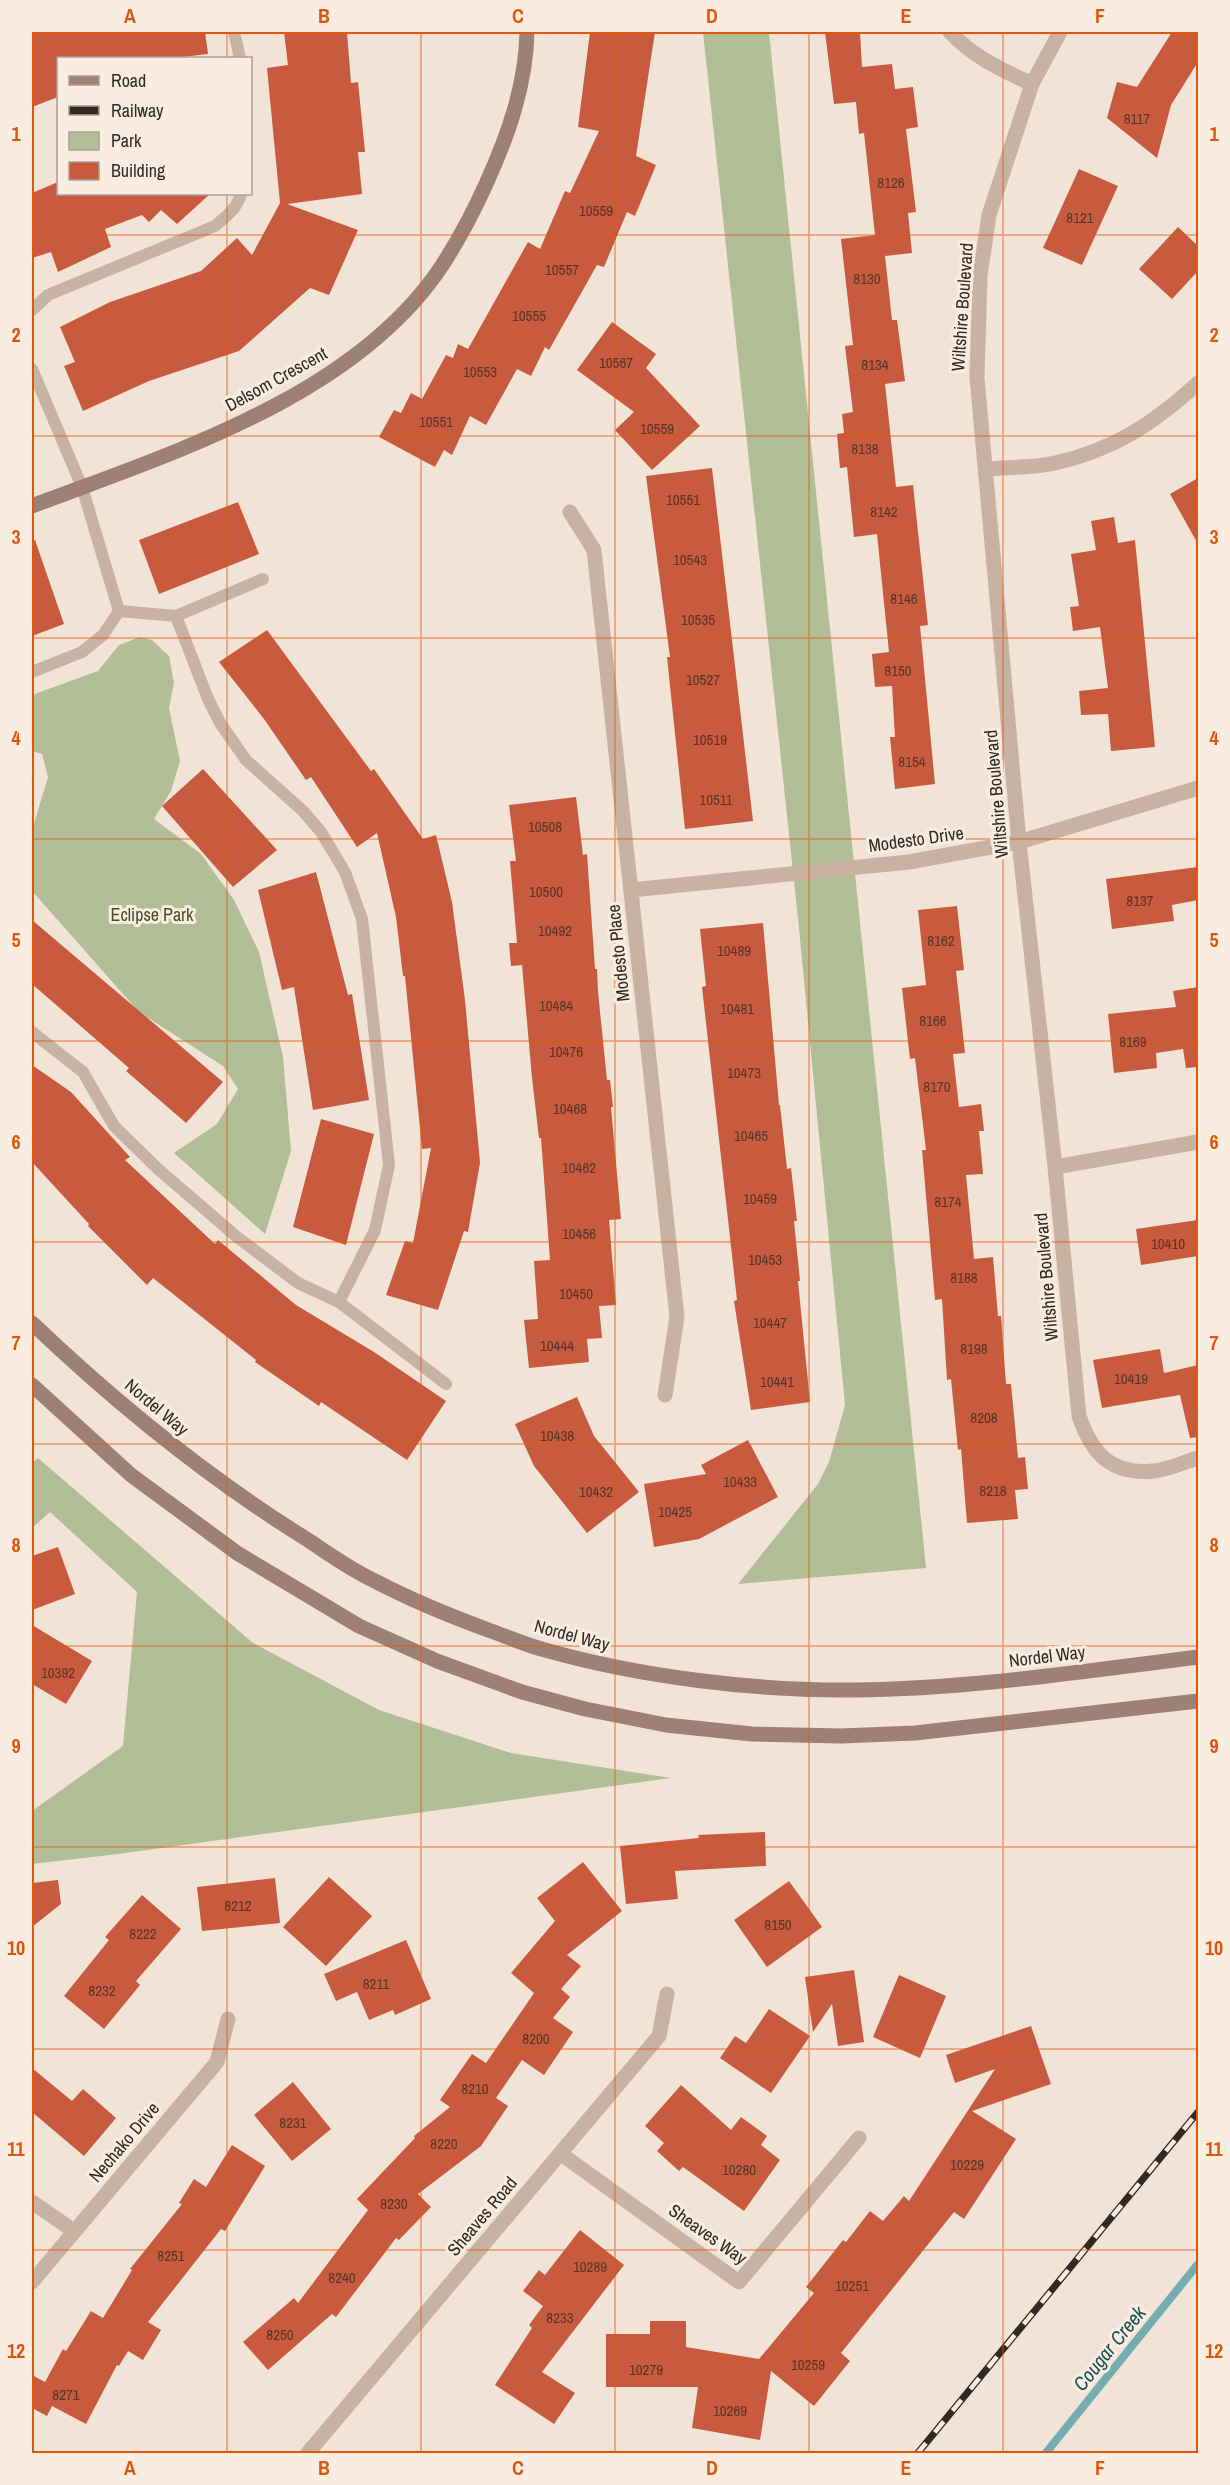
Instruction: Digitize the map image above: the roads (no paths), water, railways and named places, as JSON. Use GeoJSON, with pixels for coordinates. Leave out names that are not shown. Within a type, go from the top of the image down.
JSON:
{"type":"FeatureCollection","features":[{"type":"Feature","properties":{"kind":"main road","name":"Delsom Crescent"},"geometry":{"type":"LineString","coordinates":[[32,506],[169,453],[276,406],[306,389],[362,350],[405,310],[442,265],[477,205],[502,150],[520,85],[527,32]]}},
{"type":"Feature","properties":{"kind":"main road","name":"Nordel Way"},"geometry":{"type":"LineString","coordinates":[[32,1323],[76,1365],[164,1440],[265,1514],[370,1579],[442,1613],[541,1649],[597,1664],[668,1676],[761,1685],[851,1690],[974,1685],[1198,1657]]}},
{"type":"Feature","properties":{"kind":"main road"},"geometry":{"type":"LineString","coordinates":[[32,1385],[131,1474],[237,1554],[348,1620],[437,1660],[522,1692],[575,1706],[666,1725],[752,1734],[841,1736],[915,1733],[1198,1701]]}},
{"type":"Feature","properties":{"kind":"street"},"geometry":{"type":"LineString","coordinates":[[950,32],[962,45],[991,64],[1032,84]]}},
{"type":"Feature","properties":{"kind":"street","name":"Wiltshire Boulevard"},"geometry":{"type":"LineString","coordinates":[[1060,32],[1032,84],[989,215],[980,276],[977,378],[1019,842],[1055,1167],[1079,1416],[1087,1440],[1097,1453],[1110,1463],[1131,1470],[1155,1471],[1198,1458]]}},
{"type":"Feature","properties":{"kind":"street"},"geometry":{"type":"LineString","coordinates":[[986,469],[1053,464],[1096,452],[1136,433],[1168,410],[1198,383]]}},
{"type":"Feature","properties":{"kind":"street","name":"Modesto Place"},"geometry":{"type":"LineString","coordinates":[[570,512],[594,550],[677,1317],[665,1395]]}},
{"type":"Feature","properties":{"kind":"street","name":"Modesto Drive"},"geometry":{"type":"LineString","coordinates":[[631,891],[909,862],[1019,842],[1198,788]]}},
{"type":"Feature","properties":{"kind":"street"},"geometry":{"type":"LineString","coordinates":[[1055,1167],[1198,1142]]}},
{"type":"Feature","properties":{"kind":"street","name":"Sheaves Road"},"geometry":{"type":"LineString","coordinates":[[307,2454],[659,2036],[667,1994]]}},
{"type":"Feature","properties":{"kind":"street","name":"Nechako Drive"},"geometry":{"type":"LineString","coordinates":[[32,2282],[217,2062],[228,2019]]}},
{"type":"Feature","properties":{"kind":"street","name":"Sheaves Way"},"geometry":{"type":"LineString","coordinates":[[561,2154],[739,2282],[859,2138]]}},
{"type":"Feature","properties":{"kind":"street"},"geometry":{"type":"LineString","coordinates":[[32,2202],[74,2231]]}},
{"type":"Feature","properties":{"kind":"lane"},"geometry":{"type":"LineString","coordinates":[[234,32],[240,57]]}},
{"type":"Feature","properties":{"kind":"lane"},"geometry":{"type":"LineString","coordinates":[[32,310],[48,295],[215,225],[228,215],[238,203],[241,195]]}},
{"type":"Feature","properties":{"kind":"lane"},"geometry":{"type":"LineString","coordinates":[[32,369],[82,487],[119,611]]}},
{"type":"Feature","properties":{"kind":"lane"},"geometry":{"type":"LineString","coordinates":[[119,611],[176,616],[262,579]]}},
{"type":"Feature","properties":{"kind":"lane"},"geometry":{"type":"LineString","coordinates":[[32,672],[82,652],[102,635],[119,611]]}},
{"type":"Feature","properties":{"kind":"lane"},"geometry":{"type":"LineString","coordinates":[[176,616],[208,699],[220,723],[246,760],[303,811],[321,832],[345,872],[362,919],[389,1165],[375,1230],[339,1302]]}},
{"type":"Feature","properties":{"kind":"lane"},"geometry":{"type":"LineString","coordinates":[[32,1032],[83,1072],[114,1126],[158,1169],[237,1237],[298,1283],[339,1302],[446,1384]]}},
{"type":"Feature","properties":{"kind":"waterway","name":"Cougar Creek"},"geometry":{"type":"LineString","coordinates":[[1045,2454],[1198,2264]]}},
{"type":"Feature","properties":{"kind":"railway"},"geometry":{"type":"LineString","coordinates":[[917,2454],[1198,2112]]}},
{"type":"Feature","properties":{"kind":"park label","name":"Eclipse Park"},"geometry":{"type":"Point","coordinates":[152,914]}}]}
